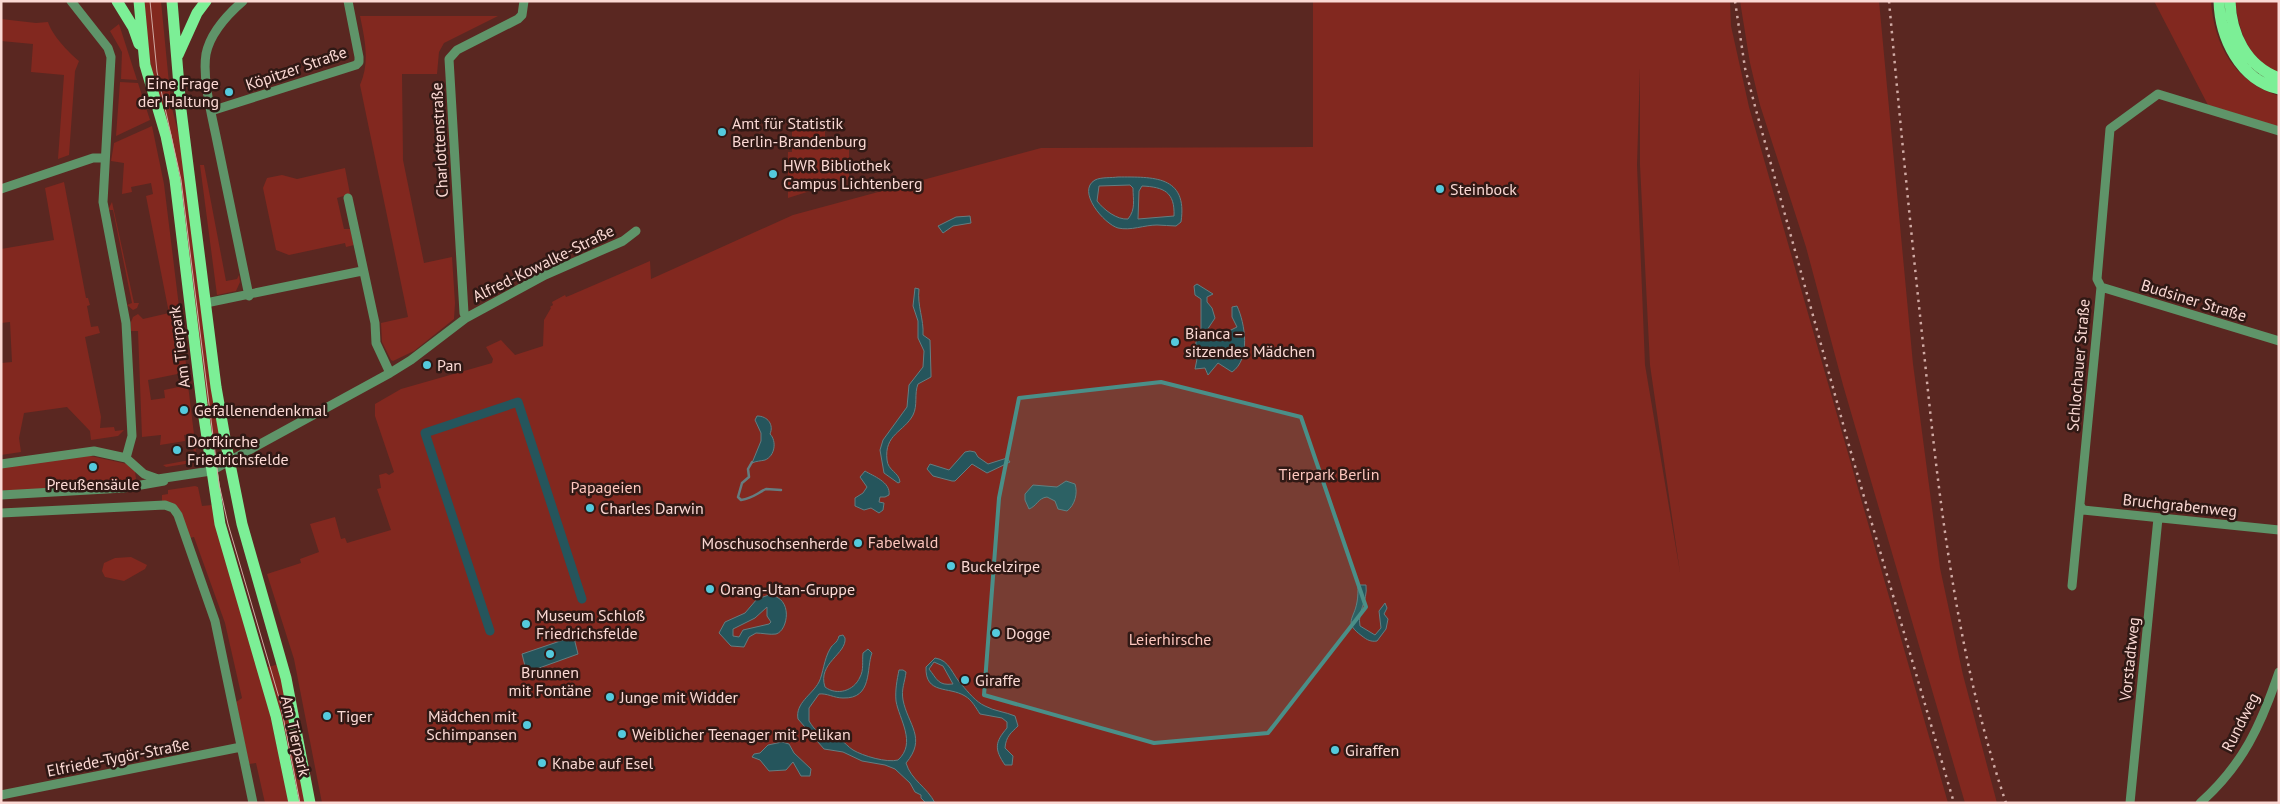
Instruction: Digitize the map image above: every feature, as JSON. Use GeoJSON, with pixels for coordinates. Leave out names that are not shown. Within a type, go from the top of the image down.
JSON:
{"type":"FeatureCollection","features":[{"type":"Feature","properties":{"kind":"main road"},"geometry":{"type":"LineString","coordinates":[[117,1],[133,27],[145,65]]}},
{"type":"Feature","properties":{"kind":"main road","name":"Am Tierpark"},"geometry":{"type":"LineString","coordinates":[[139,1],[145,65],[166,136],[175,180],[211,471],[220,524],[276,716],[294,803]]}},
{"type":"Feature","properties":{"kind":"main road","name":"Am Tierpark"},"geometry":{"type":"LineString","coordinates":[[172,1],[181,110],[216,388],[242,524],[286,678],[310,803]]}},
{"type":"Feature","properties":{"kind":"main road"},"geometry":{"type":"LineString","coordinates":[[177,57],[197,13],[206,1]]}},
{"type":"Feature","properties":{"kind":"main road"},"geometry":{"type":"LineString","coordinates":[[2219,1],[2222,28],[2236,57],[2246,70],[2261,82],[2279,89]]}},
{"type":"Feature","properties":{"kind":"main road"},"geometry":{"type":"LineString","coordinates":[[2230,1],[2232,21],[2242,49],[2256,64],[2279,78]]}},
{"type":"Feature","properties":{"kind":"street"},"geometry":{"type":"LineString","coordinates":[[243,1],[226,18],[209,45],[205,63],[211,112],[248,296]]}},
{"type":"Feature","properties":{"kind":"street","name":"Köpitzer Straße"},"geometry":{"type":"LineString","coordinates":[[211,112],[356,65],[359,62],[359,57],[348,1]]}},
{"type":"Feature","properties":{"kind":"street","name":"Charlottenstraße"},"geometry":{"type":"LineString","coordinates":[[466,318],[464,312],[449,59],[457,50],[518,19],[522,15],[524,1]]}},
{"type":"Feature","properties":{"kind":"street"},"geometry":{"type":"LineString","coordinates":[[73,3],[108,48],[111,57],[102,202],[126,323],[132,436],[126,458]]}},
{"type":"Feature","properties":{"kind":"street","name":"Schlochauer Straße"},"geometry":{"type":"LineString","coordinates":[[2072,586],[2100,287],[2097,279],[2108,134],[2110,129],[2117,122],[2158,94],[2279,132]]}},
{"type":"Feature","properties":{"kind":"street"},"geometry":{"type":"LineString","coordinates":[[1,189],[93,158],[104,158]]}},
{"type":"Feature","properties":{"kind":"street"},"geometry":{"type":"LineString","coordinates":[[348,198],[362,271],[375,323],[376,343],[390,373]]}},
{"type":"Feature","properties":{"kind":"street","name":"Alfred-Kowalke-Straße"},"geometry":{"type":"LineString","coordinates":[[1,495],[112,489],[158,484],[169,479],[211,471],[390,373],[411,360],[466,318],[545,275],[623,241],[636,231]]}},
{"type":"Feature","properties":{"kind":"street","name":"Am Tierpark"},"geometry":{"type":"LineString","coordinates":[[206,304],[362,271]]}},
{"type":"Feature","properties":{"kind":"street","name":"Budsiner Straße"},"geometry":{"type":"LineString","coordinates":[[2100,287],[2279,341]]}},
{"type":"Feature","properties":{"kind":"street","name":"Alfred-Kowalke-Straße"},"geometry":{"type":"LineString","coordinates":[[1,464],[86,451],[100,452],[126,458],[149,477],[169,479]]}},
{"type":"Feature","properties":{"kind":"street"},"geometry":{"type":"LineString","coordinates":[[112,489],[113,508]]}},
{"type":"Feature","properties":{"kind":"street"},"geometry":{"type":"LineString","coordinates":[[1,514],[165,504],[173,508],[178,515],[215,622],[254,803]]}},
{"type":"Feature","properties":{"kind":"street","name":"Bruchgrabenweg"},"geometry":{"type":"LineString","coordinates":[[2080,505],[2083,510],[2279,530]]}},
{"type":"Feature","properties":{"kind":"street","name":"Vorstadtweg"},"geometry":{"type":"LineString","coordinates":[[2130,803],[2158,518]]}},
{"type":"Feature","properties":{"kind":"street","name":"Rundweg"},"geometry":{"type":"LineString","coordinates":[[2200,803],[2220,785],[2249,746],[2263,716],[2279,672]]}},
{"type":"Feature","properties":{"kind":"street","name":"Elfriede-Tygör-Straße"},"geometry":{"type":"LineString","coordinates":[[1,795],[241,747]]}},
{"type":"Feature","properties":{"kind":"highlighted area"},"geometry":{"type":"Polygon","coordinates":[[[1161,382],[1301,417],[1366,607],[1268,733],[1154,743],[984,695],[999,498],[1019,398],[1161,382]]]}},
{"type":"Feature","properties":{"kind":"green space"},"geometry":{"type":"Polygon","coordinates":[[[144,1],[161,1],[171,104],[181,144],[222,441],[211,443],[195,313],[151,71],[144,1]]]}},
{"type":"Feature","properties":{"kind":"green space","name":"Tierpark Berlin"},"geometry":{"type":"Polygon","coordinates":[[[1313,1],[1730,1],[1731,26],[1749,107],[1948,803],[322,803],[294,659],[267,574],[301,563],[300,559],[319,552],[310,524],[335,517],[341,539],[345,538],[347,543],[391,530],[377,489],[381,488],[379,475],[386,473],[389,475],[394,472],[375,416],[375,404],[401,389],[492,363],[493,359],[486,347],[501,340],[515,355],[543,346],[544,320],[550,307],[553,305],[552,302],[565,295],[566,297],[571,295],[650,261],[651,279],[793,215],[1041,148],[1313,147],[1313,1]],[[1640,68],[1637,165],[1645,365],[1680,572],[1650,365],[1640,165],[1640,68]]]}},
{"type":"Feature","properties":{"kind":"green space"},"geometry":{"type":"Polygon","coordinates":[[[1740,1],[1879,1],[1913,364],[1940,568],[1963,675],[1997,803],[1965,803],[1843,385],[1806,247],[1760,105],[1750,63],[1740,1]]]}},
{"type":"Feature","properties":{"kind":"green space"},"geometry":{"type":"Polygon","coordinates":[[[2154,1],[2211,1],[2217,33],[2222,47],[2230,60],[2250,82],[2279,96],[2279,127],[2208,105],[2154,1]]]}},
{"type":"Feature","properties":{"kind":"green space"},"geometry":{"type":"Polygon","coordinates":[[[2235,1],[2279,1],[2279,73],[2260,60],[2247,43],[2239,23],[2235,1]]]}},
{"type":"Feature","properties":{"kind":"green space"},"geometry":{"type":"Polygon","coordinates":[[[360,16],[498,16],[444,43],[439,52],[437,74],[402,74],[403,160],[424,263],[452,257],[455,303],[454,319],[414,351],[393,361],[382,342],[381,323],[408,317],[360,85],[366,59],[360,16]]]}},
{"type":"Feature","properties":{"kind":"green space"},"geometry":{"type":"Polygon","coordinates":[[[1,19],[36,23],[48,22],[61,43],[79,61],[75,71],[69,155],[58,159],[64,75],[31,72],[33,44],[1,41],[1,19]]]}},
{"type":"Feature","properties":{"kind":"green space"},"geometry":{"type":"Polygon","coordinates":[[[119,24],[137,80],[121,79],[122,52],[110,31],[119,24]]]}},
{"type":"Feature","properties":{"kind":"green space"},"geometry":{"type":"Polygon","coordinates":[[[120,82],[138,83],[150,120],[116,136],[120,82]]]}},
{"type":"Feature","properties":{"kind":"green space"},"geometry":{"type":"Polygon","coordinates":[[[152,126],[164,184],[187,372],[148,380],[151,400],[165,398],[164,390],[188,385],[197,459],[192,463],[166,467],[163,465],[195,459],[191,434],[184,435],[185,441],[160,445],[161,435],[142,437],[138,331],[131,331],[131,322],[133,317],[138,314],[143,319],[169,313],[146,196],[153,194],[151,183],[131,187],[132,192],[122,194],[124,163],[111,161],[114,143],[152,126]]]}},
{"type":"Feature","properties":{"kind":"green space"},"geometry":{"type":"Polygon","coordinates":[[[792,128],[825,128],[825,149],[849,149],[849,179],[819,185],[807,192],[788,198],[788,152],[792,152],[792,128]]]}},
{"type":"Feature","properties":{"kind":"green space"},"geometry":{"type":"Polygon","coordinates":[[[200,165],[204,165],[226,281],[237,279],[239,275],[240,282],[236,291],[217,295],[200,165]]]}},
{"type":"Feature","properties":{"kind":"green space"},"geometry":{"type":"Polygon","coordinates":[[[345,168],[350,194],[337,198],[344,229],[350,229],[354,245],[346,247],[345,243],[289,255],[276,250],[263,188],[267,178],[282,175],[297,179],[345,168]]]}},
{"type":"Feature","properties":{"kind":"green space"},"geometry":{"type":"Polygon","coordinates":[[[64,182],[86,298],[88,298],[90,305],[87,306],[91,327],[98,326],[100,333],[85,337],[101,417],[100,428],[114,427],[115,431],[124,430],[118,436],[91,440],[90,431],[67,407],[24,413],[19,438],[21,452],[1,455],[1,363],[12,362],[10,322],[1,323],[1,249],[54,240],[45,188],[64,182]]]}},
{"type":"Feature","properties":{"kind":"green space"},"geometry":{"type":"Polygon","coordinates":[[[112,202],[134,303],[139,303],[137,308],[133,310],[127,305],[132,303],[113,210],[108,210],[112,202]]]}},
{"type":"Feature","properties":{"kind":"green space"},"geometry":{"type":"Polygon","coordinates":[[[86,455],[127,464],[135,471],[136,479],[129,484],[1,491],[1,467],[86,455]]]}},
{"type":"Feature","properties":{"kind":"green space"},"geometry":{"type":"Polygon","coordinates":[[[198,487],[202,506],[212,505],[270,714],[289,803],[265,803],[256,763],[249,764],[236,702],[242,698],[225,623],[194,537],[189,538],[182,515],[162,501],[162,495],[168,494],[168,490],[198,487]]]}},
{"type":"Feature","properties":{"kind":"green space"},"geometry":{"type":"Polygon","coordinates":[[[131,557],[147,565],[145,569],[124,581],[105,577],[102,571],[104,563],[115,558],[131,557]]]}},
{"type":"Feature","properties":{"kind":"green space"},"geometry":{"type":"Polygon","coordinates":[[[279,664],[306,803],[297,803],[265,668],[279,664]]]}},
{"type":"Feature","properties":{"kind":"water"},"geometry":{"type":"Polygon","coordinates":[[[1115,177],[1144,177],[1165,182],[1173,187],[1179,195],[1182,207],[1181,222],[1176,226],[1152,225],[1128,229],[1112,225],[1094,207],[1089,192],[1090,185],[1095,180],[1115,177]],[[1130,185],[1099,186],[1097,201],[1111,214],[1128,219],[1134,204],[1133,188],[1130,185]],[[1142,186],[1139,191],[1138,219],[1174,216],[1173,201],[1167,192],[1142,186]]]}},
{"type":"Feature","properties":{"kind":"water"},"geometry":{"type":"Polygon","coordinates":[[[970,216],[971,223],[953,226],[943,233],[938,226],[956,217],[970,216]]]}},
{"type":"Feature","properties":{"kind":"water"},"geometry":{"type":"Polygon","coordinates":[[[1197,284],[1213,294],[1207,297],[1207,302],[1212,308],[1215,318],[1207,333],[1214,331],[1225,333],[1237,327],[1232,317],[1232,307],[1237,306],[1240,313],[1245,340],[1244,350],[1242,359],[1232,372],[1218,363],[1208,375],[1205,368],[1195,369],[1197,359],[1195,357],[1196,342],[1201,330],[1201,299],[1195,295],[1194,286],[1197,284]]]}},
{"type":"Feature","properties":{"kind":"water"},"geometry":{"type":"Polygon","coordinates":[[[915,288],[919,289],[923,335],[930,340],[931,377],[918,384],[913,415],[889,444],[887,460],[889,467],[898,476],[900,482],[898,483],[884,473],[880,450],[883,440],[907,407],[909,385],[923,367],[924,351],[918,338],[918,321],[913,306],[915,288]]]}},
{"type":"Feature","properties":{"kind":"water"},"geometry":{"type":"Polygon","coordinates":[[[757,416],[767,419],[771,424],[770,434],[774,440],[774,448],[768,458],[752,463],[761,441],[761,433],[755,420],[757,416]]]}},
{"type":"Feature","properties":{"kind":"water"},"geometry":{"type":"Polygon","coordinates":[[[965,452],[975,452],[978,457],[988,464],[1007,458],[1010,462],[987,473],[972,464],[955,481],[933,476],[927,469],[930,464],[949,470],[965,452]]]}},
{"type":"Feature","properties":{"kind":"water"},"geometry":{"type":"Polygon","coordinates":[[[865,471],[881,480],[889,490],[889,495],[880,497],[879,502],[884,503],[883,510],[879,513],[871,508],[864,510],[855,506],[855,498],[863,493],[867,487],[860,477],[865,471]]]}},
{"type":"Feature","properties":{"kind":"water"},"geometry":{"type":"Polygon","coordinates":[[[1066,481],[1075,484],[1076,491],[1074,502],[1067,511],[1058,509],[1055,501],[1047,497],[1029,509],[1025,500],[1025,494],[1033,485],[1057,487],[1066,481]]]}},
{"type":"Feature","properties":{"kind":"water"},"geometry":{"type":"Polygon","coordinates":[[[1358,585],[1366,585],[1359,621],[1360,626],[1375,635],[1381,628],[1379,611],[1385,603],[1387,608],[1384,614],[1388,619],[1386,629],[1377,641],[1366,639],[1351,624],[1356,608],[1358,585]]]}},
{"type":"Feature","properties":{"kind":"water"},"geometry":{"type":"Polygon","coordinates":[[[769,595],[777,597],[782,602],[786,614],[786,621],[783,627],[776,634],[756,633],[749,637],[744,647],[731,646],[719,633],[725,622],[745,613],[757,599],[769,595]],[[767,607],[755,618],[733,629],[733,636],[739,637],[743,630],[769,624],[771,622],[767,616],[767,607]]]}},
{"type":"Feature","properties":{"kind":"water"},"geometry":{"type":"Polygon","coordinates":[[[843,635],[845,638],[842,649],[825,671],[825,687],[835,691],[845,691],[854,686],[861,674],[863,653],[868,649],[872,653],[864,688],[853,697],[840,698],[819,694],[809,708],[809,721],[823,735],[842,741],[857,752],[882,760],[898,760],[906,746],[907,739],[896,701],[896,685],[899,670],[903,670],[906,672],[903,700],[916,739],[912,754],[906,763],[908,769],[935,803],[926,803],[921,798],[921,795],[915,792],[910,783],[895,769],[885,765],[862,761],[843,752],[824,749],[798,719],[801,704],[819,682],[830,649],[839,636],[843,635]]]}},
{"type":"Feature","properties":{"kind":"water","name":"Brunnen mit Fontäne"},"geometry":{"type":"Polygon","coordinates":[[[572,637],[574,638],[578,654],[528,672],[526,670],[522,654],[572,637]]]}},
{"type":"Feature","properties":{"kind":"water"},"geometry":{"type":"Polygon","coordinates":[[[935,658],[940,659],[978,702],[989,708],[1015,716],[1018,726],[1008,738],[1005,748],[1013,756],[1012,765],[1005,765],[997,746],[1000,737],[1007,728],[1007,722],[1002,718],[980,714],[972,702],[959,693],[934,686],[929,682],[926,667],[935,658]],[[934,662],[929,669],[941,683],[953,684],[943,666],[934,662]]]}},
{"type":"Feature","properties":{"kind":"water"},"geometry":{"type":"Polygon","coordinates":[[[782,742],[789,744],[794,753],[811,769],[810,776],[801,776],[793,762],[786,770],[769,771],[760,760],[752,757],[754,754],[760,753],[768,745],[782,742]]]}},
{"type":"Feature","properties":{"kind":"waterway"},"geometry":{"type":"LineString","coordinates":[[490,631],[425,433],[518,402],[582,599]]}},
{"type":"Feature","properties":{"kind":"waterway"},"geometry":{"type":"LineString","coordinates":[[752,462],[748,469],[749,477],[742,483],[738,497],[741,500],[752,497],[766,489],[781,490]]}},
{"type":"Feature","properties":{"kind":"tram line"},"geometry":{"type":"LineString","coordinates":[[150,1],[157,72],[181,180],[219,484],[228,524],[280,701],[300,803]]}},
{"type":"Feature","properties":{"kind":"railway"},"geometry":{"type":"LineString","coordinates":[[1735,1],[1745,68],[1756,110],[1850,449],[1954,803]]}},
{"type":"Feature","properties":{"kind":"railway"},"geometry":{"type":"LineString","coordinates":[[1889,1],[1937,473],[1953,585],[1975,695],[2006,803]]}},
{"type":"Feature","properties":{"kind":"place","name":"Eine Frage der Haltung"},"geometry":{"type":"Point","coordinates":[229,92]}},
{"type":"Feature","properties":{"kind":"place","name":"Amt für Statistik Berlin-Brandenburg"},"geometry":{"type":"Point","coordinates":[722,132]}},
{"type":"Feature","properties":{"kind":"place","name":"HWR Bibliothek Campus Lichtenberg"},"geometry":{"type":"Point","coordinates":[773,174]}},
{"type":"Feature","properties":{"kind":"place","name":"Steinbock"},"geometry":{"type":"Point","coordinates":[1440,189]}},
{"type":"Feature","properties":{"kind":"place","name":"Bianca – sitzendes Mädchen"},"geometry":{"type":"Point","coordinates":[1175,342]}},
{"type":"Feature","properties":{"kind":"place","name":"Pan"},"geometry":{"type":"Point","coordinates":[427,365]}},
{"type":"Feature","properties":{"kind":"place","name":"Gefallenendenkmal"},"geometry":{"type":"Point","coordinates":[184,410]}},
{"type":"Feature","properties":{"kind":"place","name":"Dorfkirche Friedrichsfelde"},"geometry":{"type":"Point","coordinates":[177,450]}},
{"type":"Feature","properties":{"kind":"place","name":"Preußensäule"},"geometry":{"type":"Point","coordinates":[93,467]}},
{"type":"Feature","properties":{"kind":"place","name":"Charles Darwin"},"geometry":{"type":"Point","coordinates":[590,508]}},
{"type":"Feature","properties":{"kind":"place","name":"Moschusochsenherde"},"geometry":{"type":"Point","coordinates":[858,543]}},
{"type":"Feature","properties":{"kind":"place","name":"Buckelzirpe"},"geometry":{"type":"Point","coordinates":[951,566]}},
{"type":"Feature","properties":{"kind":"place","name":"Orang-Utan-Gruppe"},"geometry":{"type":"Point","coordinates":[710,589]}},
{"type":"Feature","properties":{"kind":"place","name":"Museum Schloß Friedrichsfelde"},"geometry":{"type":"Point","coordinates":[526,624]}},
{"type":"Feature","properties":{"kind":"place","name":"Dogge"},"geometry":{"type":"Point","coordinates":[996,633]}},
{"type":"Feature","properties":{"kind":"place","name":"Brunnen mit Fontäne"},"geometry":{"type":"Point","coordinates":[550,654]}},
{"type":"Feature","properties":{"kind":"place","name":"Giraffe"},"geometry":{"type":"Point","coordinates":[965,680]}},
{"type":"Feature","properties":{"kind":"place","name":"Junge mit Widder"},"geometry":{"type":"Point","coordinates":[610,697]}},
{"type":"Feature","properties":{"kind":"place","name":"Tiger"},"geometry":{"type":"Point","coordinates":[327,716]}},
{"type":"Feature","properties":{"kind":"place","name":"Mädchen mit Schimpansen"},"geometry":{"type":"Point","coordinates":[527,725]}},
{"type":"Feature","properties":{"kind":"place","name":"Weiblicher Teenager mit Pelikan"},"geometry":{"type":"Point","coordinates":[622,734]}},
{"type":"Feature","properties":{"kind":"place","name":"Giraffen"},"geometry":{"type":"Point","coordinates":[1335,750]}},
{"type":"Feature","properties":{"kind":"place","name":"Knabe auf Esel"},"geometry":{"type":"Point","coordinates":[542,763]}},
{"type":"Feature","properties":{"kind":"park label","name":"Papageien"},"geometry":{"type":"Point","coordinates":[606,487]}},
{"type":"Feature","properties":{"kind":"park label","name":"Fabelwald"},"geometry":{"type":"Point","coordinates":[903,542]}},
{"type":"Feature","properties":{"kind":"park label","name":"Leierhirsche"},"geometry":{"type":"Point","coordinates":[1170,639]}}]}
